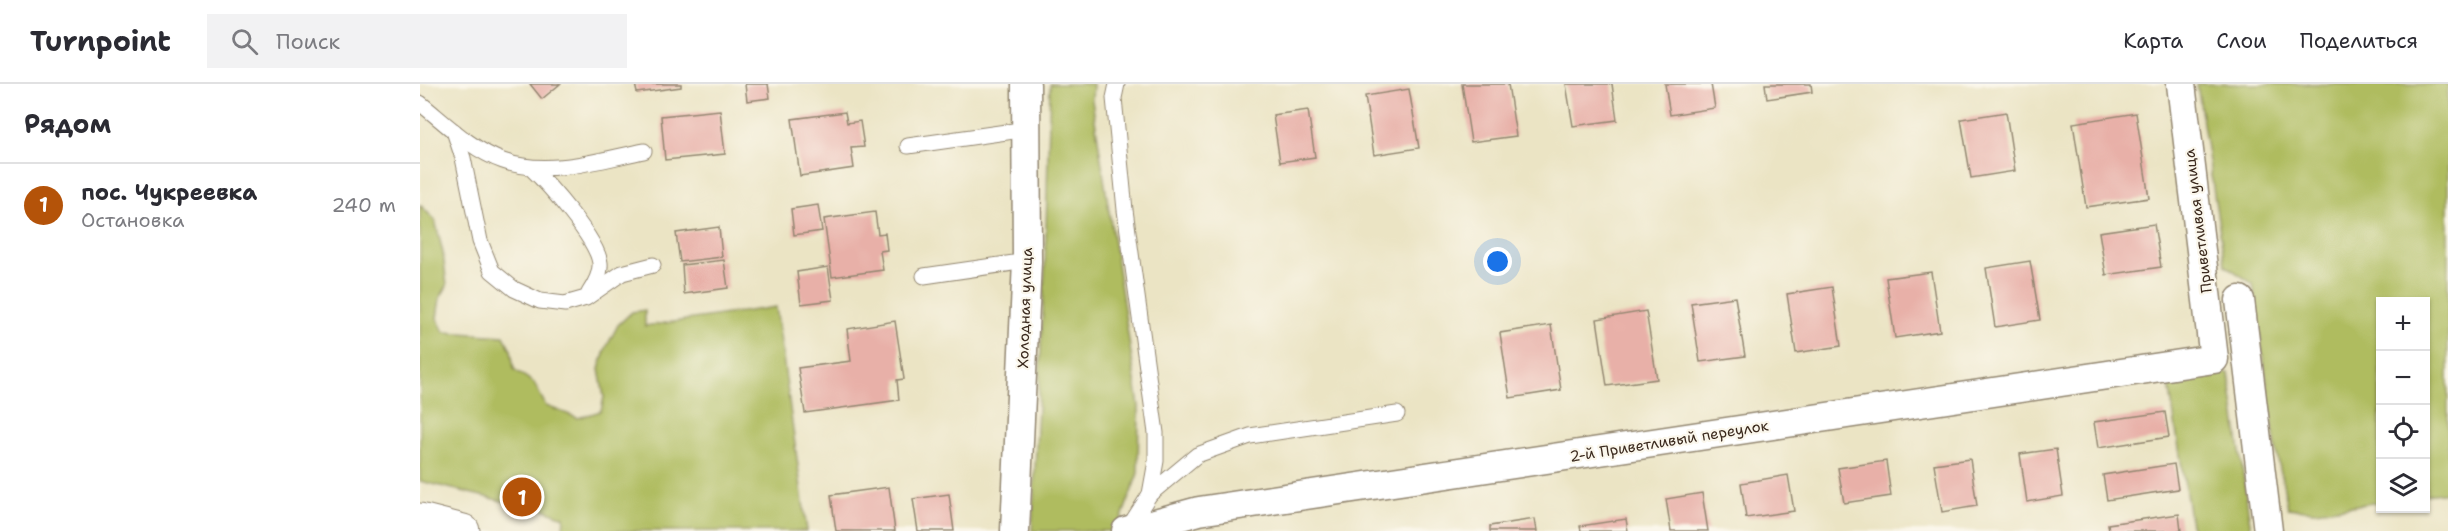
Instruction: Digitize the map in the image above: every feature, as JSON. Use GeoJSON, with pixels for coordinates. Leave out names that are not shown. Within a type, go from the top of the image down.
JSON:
{"type":"FeatureCollection","features":[{"type":"Feature","properties":{"kind":"street","name":"Холодная улица"},"geometry":{"type":"LineString","coordinates":[[1015,531],[1027,261],[1026,84]]}},
{"type":"Feature","properties":{"kind":"street","name":"Приветливая улица"},"geometry":{"type":"LineString","coordinates":[[2181,84],[2214,359]]}},
{"type":"Feature","properties":{"kind":"street"},"geometry":{"type":"LineString","coordinates":[[2240,300],[2268,531]]}},
{"type":"Feature","properties":{"kind":"street","name":"2-й Приветливый переулок"},"geometry":{"type":"LineString","coordinates":[[1126,531],[1199,511],[2214,359]]}},
{"type":"Feature","properties":{"kind":"street"},"geometry":{"type":"LineString","coordinates":[[420,520],[463,531]]}},
{"type":"Feature","properties":{"kind":"lane"},"geometry":{"type":"LineString","coordinates":[[1117,84],[1114,98],[1125,210],[1156,433],[1156,461],[1150,494]]}},
{"type":"Feature","properties":{"kind":"lane"},"geometry":{"type":"LineString","coordinates":[[420,103],[454,131],[502,161],[531,168],[580,164],[644,151]]}},
{"type":"Feature","properties":{"kind":"lane"},"geometry":{"type":"LineString","coordinates":[[908,146],[1028,129]]}},
{"type":"Feature","properties":{"kind":"lane"},"geometry":{"type":"LineString","coordinates":[[454,131],[463,158],[480,241],[492,271],[514,289],[540,301],[565,304],[586,298],[622,273],[653,265]]}},
{"type":"Feature","properties":{"kind":"lane"},"geometry":{"type":"LineString","coordinates":[[531,168],[547,183],[595,247],[600,264],[597,280],[586,298]]}},
{"type":"Feature","properties":{"kind":"lane"},"geometry":{"type":"LineString","coordinates":[[924,276],[1027,261]]}},
{"type":"Feature","properties":{"kind":"lane"},"geometry":{"type":"LineString","coordinates":[[1126,531],[1150,494],[1197,455],[1250,436],[1397,414]]}},
{"type":"Feature","properties":{"kind":"green space"},"geometry":{"type":"Polygon","coordinates":[[[1050,84],[1093,84],[1092,100],[1139,406],[1138,473],[1120,523],[1113,531],[1032,531],[1045,267],[1050,84]]]}},
{"type":"Feature","properties":{"kind":"green space"},"geometry":{"type":"Polygon","coordinates":[[[2197,84],[2448,84],[2448,492],[2430,494],[2430,297],[2376,297],[2376,503],[2315,511],[2288,508],[2276,449],[2253,284],[2225,265],[2197,84]]]}},
{"type":"Feature","properties":{"kind":"green space"},"geometry":{"type":"Polygon","coordinates":[[[420,205],[435,220],[443,253],[447,286],[440,298],[437,318],[444,332],[504,336],[511,350],[514,369],[534,383],[546,406],[578,418],[601,411],[604,397],[599,369],[606,348],[618,325],[632,312],[645,310],[645,326],[776,307],[807,531],[568,531],[563,529],[564,517],[535,506],[535,497],[514,489],[510,503],[420,481],[420,205]]]}},
{"type":"Feature","properties":{"kind":"green space"},"geometry":{"type":"Polygon","coordinates":[[[2229,373],[2251,531],[2192,531],[2168,378],[2229,373]]]}},
{"type":"Feature","properties":{"kind":"building"},"geometry":{"type":"Polygon","coordinates":[[[530,84],[560,84],[542,99],[530,84]]]}},
{"type":"Feature","properties":{"kind":"building"},"geometry":{"type":"Polygon","coordinates":[[[635,84],[681,84],[681,87],[637,93],[635,84]]]}},
{"type":"Feature","properties":{"kind":"building"},"geometry":{"type":"Polygon","coordinates":[[[745,84],[768,84],[770,98],[747,101],[745,84]]]}},
{"type":"Feature","properties":{"kind":"building"},"geometry":{"type":"Polygon","coordinates":[[[1462,84],[1508,84],[1516,136],[1471,142],[1462,84]]]}},
{"type":"Feature","properties":{"kind":"building"},"geometry":{"type":"Polygon","coordinates":[[[1566,84],[1612,84],[1617,120],[1573,126],[1566,84]]]}},
{"type":"Feature","properties":{"kind":"building"},"geometry":{"type":"Polygon","coordinates":[[[1665,84],[1711,84],[1715,108],[1670,115],[1665,84]]]}},
{"type":"Feature","properties":{"kind":"building"},"geometry":{"type":"Polygon","coordinates":[[[1765,84],[1811,84],[1812,92],[1767,99],[1765,84]]]}},
{"type":"Feature","properties":{"kind":"building"},"geometry":{"type":"Polygon","coordinates":[[[1409,89],[1419,148],[1374,155],[1365,96],[1409,89]]]}},
{"type":"Feature","properties":{"kind":"building"},"geometry":{"type":"Polygon","coordinates":[[[720,110],[725,154],[665,160],[661,116],[720,110]]]}},
{"type":"Feature","properties":{"kind":"building"},"geometry":{"type":"Polygon","coordinates":[[[1308,110],[1315,157],[1280,162],[1273,115],[1308,110]]]}},
{"type":"Feature","properties":{"kind":"building"},"geometry":{"type":"Polygon","coordinates":[[[845,112],[847,123],[860,121],[864,147],[851,148],[854,168],[800,176],[792,119],[845,112]]]}},
{"type":"Feature","properties":{"kind":"building"},"geometry":{"type":"Polygon","coordinates":[[[2006,112],[2015,171],[1971,178],[1961,119],[2006,112]]]}},
{"type":"Feature","properties":{"kind":"building"},"geometry":{"type":"Polygon","coordinates":[[[2136,113],[2149,198],[2086,207],[2073,123],[2136,113]]]}},
{"type":"Feature","properties":{"kind":"building"},"geometry":{"type":"Polygon","coordinates":[[[818,205],[822,231],[794,235],[791,209],[818,205]]]}},
{"type":"Feature","properties":{"kind":"building"},"geometry":{"type":"Polygon","coordinates":[[[875,212],[878,234],[885,233],[887,250],[880,251],[883,270],[832,277],[824,219],[875,212]]]}},
{"type":"Feature","properties":{"kind":"building"},"geometry":{"type":"Polygon","coordinates":[[[2154,224],[2161,267],[2106,275],[2099,232],[2154,224]]]}},
{"type":"Feature","properties":{"kind":"building"},"geometry":{"type":"Polygon","coordinates":[[[719,227],[722,257],[680,262],[676,233],[719,227]]]}},
{"type":"Feature","properties":{"kind":"building"},"geometry":{"type":"Polygon","coordinates":[[[724,260],[728,288],[684,294],[682,265],[724,260]]]}},
{"type":"Feature","properties":{"kind":"building"},"geometry":{"type":"Polygon","coordinates":[[[2030,261],[2040,320],[1995,327],[1986,268],[2030,261]]]}},
{"type":"Feature","properties":{"kind":"building"},"geometry":{"type":"Polygon","coordinates":[[[828,267],[833,300],[801,304],[797,272],[828,267]]]}},
{"type":"Feature","properties":{"kind":"building"},"geometry":{"type":"Polygon","coordinates":[[[1931,272],[1940,331],[1895,338],[1886,278],[1931,272]]]}},
{"type":"Feature","properties":{"kind":"building"},"geometry":{"type":"Polygon","coordinates":[[[1832,287],[1841,346],[1796,353],[1787,294],[1832,287]]]}},
{"type":"Feature","properties":{"kind":"building"},"geometry":{"type":"Polygon","coordinates":[[[1735,297],[1745,356],[1700,362],[1691,303],[1735,297]]]}},
{"type":"Feature","properties":{"kind":"building"},"geometry":{"type":"Polygon","coordinates":[[[1646,311],[1657,379],[1607,386],[1597,319],[1646,311]]]}},
{"type":"Feature","properties":{"kind":"building"},"geometry":{"type":"Polygon","coordinates":[[[895,321],[904,379],[897,380],[899,400],[805,413],[798,368],[851,361],[847,329],[895,321]]]}},
{"type":"Feature","properties":{"kind":"building"},"geometry":{"type":"Polygon","coordinates":[[[1551,325],[1561,390],[1510,398],[1500,333],[1551,325]]]}},
{"type":"Feature","properties":{"kind":"building"},"geometry":{"type":"Polygon","coordinates":[[[2165,412],[2169,437],[2098,448],[2094,422],[2165,412]]]}},
{"type":"Feature","properties":{"kind":"building"},"geometry":{"type":"Polygon","coordinates":[[[2056,449],[2063,496],[2027,502],[2020,454],[2056,449]]]}},
{"type":"Feature","properties":{"kind":"building"},"geometry":{"type":"Polygon","coordinates":[[[1970,459],[1977,506],[1942,512],[1934,464],[1970,459]]]}},
{"type":"Feature","properties":{"kind":"building"},"geometry":{"type":"Polygon","coordinates":[[[1886,461],[1891,496],[1844,503],[1838,468],[1886,461]]]}},
{"type":"Feature","properties":{"kind":"building"},"geometry":{"type":"Polygon","coordinates":[[[2174,464],[2178,489],[2107,500],[2103,475],[2174,464]]]}},
{"type":"Feature","properties":{"kind":"building"},"geometry":{"type":"Polygon","coordinates":[[[1788,475],[1794,511],[1746,518],[1741,483],[1788,475]]]}},
{"type":"Feature","properties":{"kind":"building"},"geometry":{"type":"Polygon","coordinates":[[[889,487],[895,531],[836,531],[831,495],[889,487]]]}},
{"type":"Feature","properties":{"kind":"building"},"geometry":{"type":"Polygon","coordinates":[[[1702,493],[1708,531],[1671,531],[1666,499],[1702,493]]]}},
{"type":"Feature","properties":{"kind":"building"},"geometry":{"type":"Polygon","coordinates":[[[949,494],[954,531],[918,531],[913,499],[949,494]]]}},
{"type":"Feature","properties":{"kind":"building"},"geometry":{"type":"Polygon","coordinates":[[[2179,514],[2181,531],[2109,531],[2108,524],[2179,514]]]}},
{"type":"Feature","properties":{"kind":"building"},"geometry":{"type":"Polygon","coordinates":[[[1535,519],[1537,531],[1490,531],[1490,526],[1535,519]]]}},
{"type":"Feature","properties":{"kind":"building"},"geometry":{"type":"Polygon","coordinates":[[[1626,519],[1628,531],[1581,531],[1580,526],[1626,519]]]}},
{"type":"Feature","properties":{"kind":"place","name":"пос. Чукреевка"},"geometry":{"type":"Point","coordinates":[522,497]}}]}
